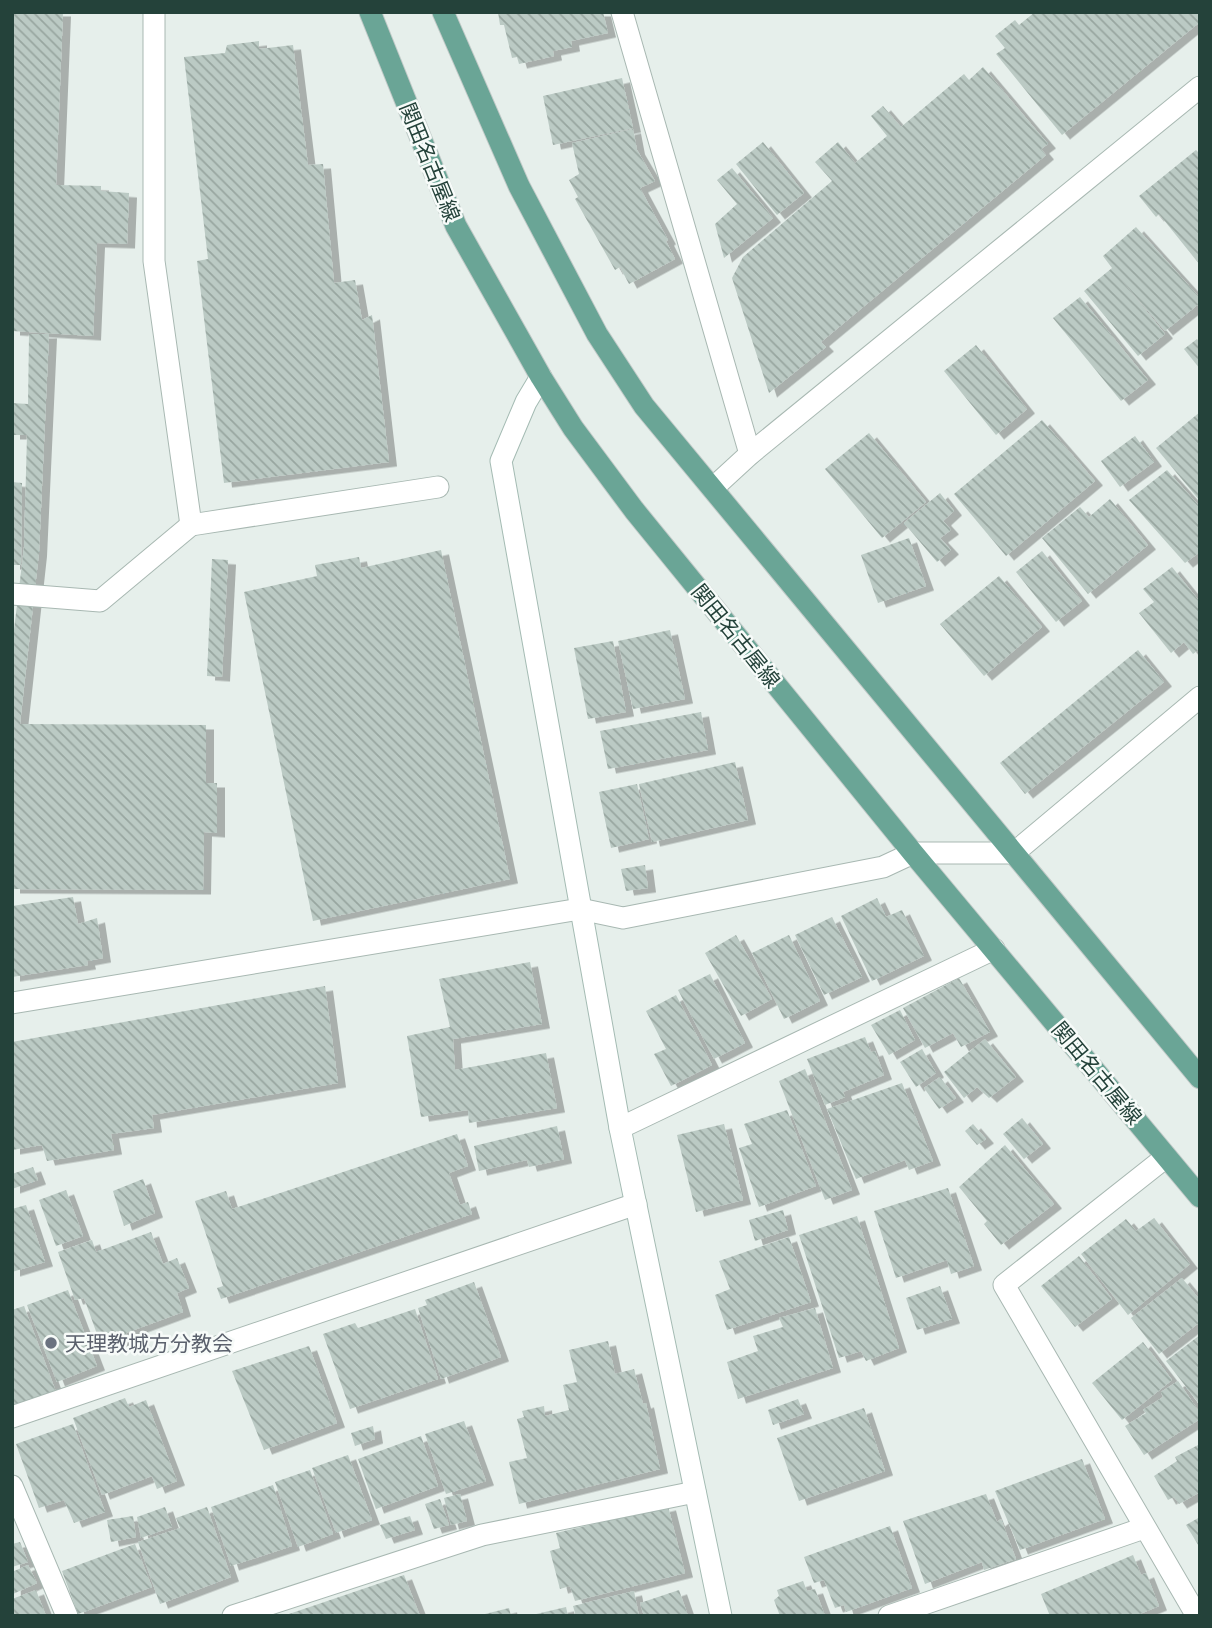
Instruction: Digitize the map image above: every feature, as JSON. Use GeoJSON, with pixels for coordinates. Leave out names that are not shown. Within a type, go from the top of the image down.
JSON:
{"type":"FeatureCollection","features":[{"type":"Feature","properties":{"kind":"main road","name":"関田名古屋線"},"geometry":{"type":"LineString","coordinates":[[370,12],[456,226],[541,377],[573,428],[634,510],[913,853],[1200,1197]]}},
{"type":"Feature","properties":{"kind":"main road"},"geometry":{"type":"LineString","coordinates":[[443,12],[519,186],[597,334],[644,406],[1200,1078]]}},
{"type":"Feature","properties":{"kind":"street"},"geometry":{"type":"LineString","coordinates":[[154,12],[154,261],[191,525]]}},
{"type":"Feature","properties":{"kind":"street"},"geometry":{"type":"LineString","coordinates":[[622,12],[750,454]]}},
{"type":"Feature","properties":{"kind":"street"},"geometry":{"type":"LineString","coordinates":[[713,488],[750,454],[1200,87]]}},
{"type":"Feature","properties":{"kind":"street"},"geometry":{"type":"LineString","coordinates":[[541,377],[526,402],[501,461],[620,1128],[721,1616]]}},
{"type":"Feature","properties":{"kind":"street"},"geometry":{"type":"LineString","coordinates":[[12,594],[100,601],[191,525],[438,487]]}},
{"type":"Feature","properties":{"kind":"street"},"geometry":{"type":"LineString","coordinates":[[12,1003],[580,909],[623,918],[883,867],[913,853],[1014,853],[1200,697]]}},
{"type":"Feature","properties":{"kind":"street"},"geometry":{"type":"LineString","coordinates":[[620,1128],[994,949]]}},
{"type":"Feature","properties":{"kind":"street"},"geometry":{"type":"LineString","coordinates":[[1166,1157],[1004,1285],[1196,1616]]}},
{"type":"Feature","properties":{"kind":"street"},"geometry":{"type":"LineString","coordinates":[[12,1417],[636,1205]]}},
{"type":"Feature","properties":{"kind":"street"},"geometry":{"type":"LineString","coordinates":[[12,1486],[67,1616]]}},
{"type":"Feature","properties":{"kind":"street"},"geometry":{"type":"LineString","coordinates":[[233,1616],[482,1535],[695,1492]]}},
{"type":"Feature","properties":{"kind":"street"},"geometry":{"type":"LineString","coordinates":[[889,1616],[1144,1528]]}},
{"type":"Feature","properties":{"kind":"building"},"geometry":{"type":"Polygon","coordinates":[[[12,12],[63,12],[56,185],[101,186],[101,191],[129,193],[127,244],[97,243],[93,336],[12,331],[12,12]]]}},
{"type":"Feature","properties":{"kind":"building"},"geometry":{"type":"Polygon","coordinates":[[[498,12],[603,12],[608,33],[571,41],[572,47],[553,51],[554,56],[519,64],[517,57],[512,58],[498,12]]]}},
{"type":"Feature","properties":{"kind":"building"},"geometry":{"type":"Polygon","coordinates":[[[1035,12],[1200,12],[1200,22],[1062,135],[996,54],[1005,48],[995,36],[1015,20],[1019,25],[1035,12]]]}},
{"type":"Feature","properties":{"kind":"building"},"geometry":{"type":"Polygon","coordinates":[[[259,41],[259,49],[293,45],[308,165],[323,164],[334,283],[355,280],[362,320],[372,315],[389,462],[224,483],[197,261],[208,259],[184,57],[225,53],[227,45],[259,41]]]}},
{"type":"Feature","properties":{"kind":"building"},"geometry":{"type":"Polygon","coordinates":[[[983,67],[1048,144],[1041,149],[1046,155],[821,342],[826,347],[769,393],[732,278],[743,257],[832,181],[815,162],[838,142],[855,163],[887,136],[871,116],[883,106],[901,127],[964,74],[969,80],[983,67]]]}},
{"type":"Feature","properties":{"kind":"building"},"geometry":{"type":"Polygon","coordinates":[[[622,78],[633,128],[553,145],[543,96],[622,78]]]}},
{"type":"Feature","properties":{"kind":"building"},"geometry":{"type":"Polygon","coordinates":[[[633,129],[637,150],[655,181],[640,188],[668,240],[666,241],[675,259],[629,284],[620,267],[615,270],[575,199],[578,197],[569,180],[579,174],[572,143],[633,129]]]}},
{"type":"Feature","properties":{"kind":"building"},"geometry":{"type":"Polygon","coordinates":[[[763,142],[804,193],[777,215],[736,164],[763,142]]]}},
{"type":"Feature","properties":{"kind":"building"},"geometry":{"type":"Polygon","coordinates":[[[1196,150],[1200,154],[1200,265],[1159,214],[1156,217],[1139,196],[1196,150]]]}},
{"type":"Feature","properties":{"kind":"building"},"geometry":{"type":"Polygon","coordinates":[[[732,168],[773,218],[724,258],[715,224],[737,204],[717,180],[732,168]]]}},
{"type":"Feature","properties":{"kind":"building"},"geometry":{"type":"Polygon","coordinates":[[[1136,227],[1200,298],[1200,303],[1165,331],[1119,277],[1165,334],[1138,356],[1084,291],[1112,268],[1103,256],[1136,227]]]}},
{"type":"Feature","properties":{"kind":"building"},"geometry":{"type":"Polygon","coordinates":[[[1080,297],[1148,380],[1121,401],[1053,318],[1080,297]]]}},
{"type":"Feature","properties":{"kind":"building"},"geometry":{"type":"Polygon","coordinates":[[[29,334],[49,334],[39,552],[20,724],[206,725],[206,783],[217,783],[217,833],[204,832],[203,890],[12,889],[12,646],[24,547],[27,435],[12,435],[12,403],[28,404],[29,334]]]}},
{"type":"Feature","properties":{"kind":"building"},"geometry":{"type":"Polygon","coordinates":[[[1197,339],[1200,343],[1200,369],[1184,349],[1197,339]]]}},
{"type":"Feature","properties":{"kind":"building"},"geometry":{"type":"Polygon","coordinates":[[[976,345],[1027,409],[996,435],[944,371],[976,345]]]}},
{"type":"Feature","properties":{"kind":"building"},"geometry":{"type":"Polygon","coordinates":[[[1200,412],[1200,501],[1156,448],[1200,412]]]}},
{"type":"Feature","properties":{"kind":"building"},"geometry":{"type":"Polygon","coordinates":[[[1042,420],[1095,481],[1006,556],[954,494],[1042,420]]]}},
{"type":"Feature","properties":{"kind":"building"},"geometry":{"type":"Polygon","coordinates":[[[869,433],[926,502],[882,538],[825,469],[869,433]]]}},
{"type":"Feature","properties":{"kind":"building"},"geometry":{"type":"Polygon","coordinates":[[[1135,436],[1154,462],[1120,487],[1101,461],[1135,436]]]}},
{"type":"Feature","properties":{"kind":"building"},"geometry":{"type":"Polygon","coordinates":[[[1167,470],[1200,507],[1200,552],[1185,563],[1129,500],[1167,470]]]}},
{"type":"Feature","properties":{"kind":"building"},"geometry":{"type":"Polygon","coordinates":[[[12,482],[22,483],[21,565],[12,565],[12,482]]]}},
{"type":"Feature","properties":{"kind":"building"},"geometry":{"type":"Polygon","coordinates":[[[940,493],[954,511],[943,521],[951,530],[940,538],[951,550],[937,562],[904,523],[940,493]]]}},
{"type":"Feature","properties":{"kind":"building"},"geometry":{"type":"Polygon","coordinates":[[[1110,499],[1148,545],[1088,594],[1042,538],[1080,507],[1089,517],[1110,499]]]}},
{"type":"Feature","properties":{"kind":"building"},"geometry":{"type":"Polygon","coordinates":[[[909,538],[926,586],[878,603],[861,555],[909,538]]]}},
{"type":"Feature","properties":{"kind":"building"},"geometry":{"type":"Polygon","coordinates":[[[441,550],[510,879],[313,921],[244,592],[317,576],[315,565],[359,557],[361,568],[441,550]]]}},
{"type":"Feature","properties":{"kind":"building"},"geometry":{"type":"Polygon","coordinates":[[[1042,551],[1082,601],[1056,622],[1016,572],[1042,551]]]}},
{"type":"Feature","properties":{"kind":"building"},"geometry":{"type":"Polygon","coordinates":[[[212,559],[228,560],[222,677],[207,676],[212,559]]]}},
{"type":"Feature","properties":{"kind":"building"},"geometry":{"type":"Polygon","coordinates":[[[1172,567],[1200,602],[1200,649],[1193,654],[1184,642],[1171,653],[1139,613],[1154,602],[1143,589],[1172,567]]]}},
{"type":"Feature","properties":{"kind":"building"},"geometry":{"type":"Polygon","coordinates":[[[999,576],[1042,627],[984,676],[940,624],[999,576]]]}},
{"type":"Feature","properties":{"kind":"building"},"geometry":{"type":"Polygon","coordinates":[[[670,630],[685,699],[633,709],[618,641],[670,630]]]}},
{"type":"Feature","properties":{"kind":"building"},"geometry":{"type":"Polygon","coordinates":[[[613,641],[626,712],[588,719],[574,648],[613,641]]]}},
{"type":"Feature","properties":{"kind":"building"},"geometry":{"type":"Polygon","coordinates":[[[1138,650],[1164,682],[1025,794],[1000,763],[1138,650]]]}},
{"type":"Feature","properties":{"kind":"building"},"geometry":{"type":"Polygon","coordinates":[[[701,712],[708,750],[608,769],[600,731],[701,712]]]}},
{"type":"Feature","properties":{"kind":"building"},"geometry":{"type":"Polygon","coordinates":[[[735,762],[748,820],[652,842],[639,784],[735,762]]]}},
{"type":"Feature","properties":{"kind":"building"},"geometry":{"type":"Polygon","coordinates":[[[637,784],[649,839],[611,848],[599,792],[637,784]]]}},
{"type":"Feature","properties":{"kind":"building"},"geometry":{"type":"Polygon","coordinates":[[[645,865],[648,888],[626,891],[621,869],[645,865]]]}},
{"type":"Feature","properties":{"kind":"building"},"geometry":{"type":"Polygon","coordinates":[[[73,897],[78,924],[97,918],[103,958],[87,961],[88,965],[12,977],[12,906],[73,897]]]}},
{"type":"Feature","properties":{"kind":"building"},"geometry":{"type":"Polygon","coordinates":[[[877,898],[886,917],[902,910],[924,956],[872,981],[841,916],[877,898]]]}},
{"type":"Feature","properties":{"kind":"building"},"geometry":{"type":"Polygon","coordinates":[[[832,917],[862,977],[824,995],[795,935],[832,917]]]}},
{"type":"Feature","properties":{"kind":"building"},"geometry":{"type":"Polygon","coordinates":[[[736,935],[772,999],[741,1016],[705,953],[736,935]]]}},
{"type":"Feature","properties":{"kind":"building"},"geometry":{"type":"Polygon","coordinates":[[[789,935],[820,1001],[784,1019],[752,953],[789,935]]]}},
{"type":"Feature","properties":{"kind":"building"},"geometry":{"type":"Polygon","coordinates":[[[530,962],[542,1024],[453,1039],[455,1070],[546,1053],[557,1108],[469,1123],[468,1110],[421,1117],[407,1036],[450,1027],[439,979],[530,962]]]}},
{"type":"Feature","properties":{"kind":"building"},"geometry":{"type":"Polygon","coordinates":[[[710,974],[745,1043],[714,1059],[678,990],[710,974]]]}},
{"type":"Feature","properties":{"kind":"building"},"geometry":{"type":"Polygon","coordinates":[[[959,978],[990,1032],[961,1047],[953,1033],[925,1048],[903,1008],[959,978]]]}},
{"type":"Feature","properties":{"kind":"building"},"geometry":{"type":"Polygon","coordinates":[[[325,986],[338,1083],[152,1115],[154,1128],[111,1134],[114,1150],[47,1161],[42,1145],[12,1150],[12,1042],[325,986]]]}},
{"type":"Feature","properties":{"kind":"building"},"geometry":{"type":"Polygon","coordinates":[[[676,995],[712,1065],[671,1086],[654,1054],[666,1049],[646,1011],[676,995]]]}},
{"type":"Feature","properties":{"kind":"building"},"geometry":{"type":"Polygon","coordinates":[[[900,1010],[915,1040],[889,1055],[871,1025],[900,1010]]]}},
{"type":"Feature","properties":{"kind":"building"},"geometry":{"type":"Polygon","coordinates":[[[865,1037],[871,1052],[875,1051],[884,1075],[843,1092],[845,1097],[825,1105],[807,1059],[865,1037]]]}},
{"type":"Feature","properties":{"kind":"building"},"geometry":{"type":"Polygon","coordinates":[[[985,1039],[1016,1077],[989,1098],[977,1087],[964,1098],[944,1072],[985,1039]]]}},
{"type":"Feature","properties":{"kind":"building"},"geometry":{"type":"Polygon","coordinates":[[[922,1049],[936,1073],[916,1087],[900,1062],[922,1049]]]}},
{"type":"Feature","properties":{"kind":"building"},"geometry":{"type":"Polygon","coordinates":[[[805,1069],[852,1190],[825,1200],[779,1081],[805,1069]]]}},
{"type":"Feature","properties":{"kind":"building"},"geometry":{"type":"Polygon","coordinates":[[[940,1077],[956,1098],[939,1109],[924,1088],[940,1077]]]}},
{"type":"Feature","properties":{"kind":"building"},"geometry":{"type":"Polygon","coordinates":[[[902,1083],[933,1161],[909,1170],[905,1160],[856,1179],[827,1109],[902,1083]]]}},
{"type":"Feature","properties":{"kind":"building"},"geometry":{"type":"Polygon","coordinates":[[[787,1110],[816,1186],[759,1207],[739,1148],[752,1144],[744,1124],[787,1110]]]}},
{"type":"Feature","properties":{"kind":"building"},"geometry":{"type":"Polygon","coordinates":[[[1022,1118],[1043,1144],[1024,1159],[1003,1134],[1022,1118]]]}},
{"type":"Feature","properties":{"kind":"building"},"geometry":{"type":"Polygon","coordinates":[[[724,1124],[743,1200],[696,1212],[677,1135],[724,1124]]]}},
{"type":"Feature","properties":{"kind":"building"},"geometry":{"type":"Polygon","coordinates":[[[973,1124],[986,1139],[977,1145],[965,1131],[973,1124]]]}},
{"type":"Feature","properties":{"kind":"building"},"geometry":{"type":"Polygon","coordinates":[[[557,1126],[564,1159],[529,1167],[527,1160],[479,1171],[474,1146],[557,1126]]]}},
{"type":"Feature","properties":{"kind":"building"},"geometry":{"type":"Polygon","coordinates":[[[457,1134],[468,1166],[449,1173],[460,1205],[468,1202],[472,1214],[221,1299],[217,1288],[223,1286],[195,1201],[226,1191],[232,1209],[457,1134]]]}},
{"type":"Feature","properties":{"kind":"building"},"geometry":{"type":"Polygon","coordinates":[[[1005,1145],[1054,1204],[1001,1245],[984,1224],[987,1221],[959,1187],[1005,1145]]]}},
{"type":"Feature","properties":{"kind":"building"},"geometry":{"type":"Polygon","coordinates":[[[33,1167],[38,1180],[12,1189],[12,1174],[33,1167]]]}},
{"type":"Feature","properties":{"kind":"building"},"geometry":{"type":"Polygon","coordinates":[[[143,1179],[155,1213],[124,1226],[113,1191],[143,1179]]]}},
{"type":"Feature","properties":{"kind":"building"},"geometry":{"type":"Polygon","coordinates":[[[948,1188],[974,1266],[951,1274],[947,1260],[896,1278],[874,1211],[948,1188]]]}},
{"type":"Feature","properties":{"kind":"building"},"geometry":{"type":"Polygon","coordinates":[[[66,1190],[83,1236],[56,1246],[39,1200],[66,1190]]]}},
{"type":"Feature","properties":{"kind":"building"},"geometry":{"type":"Polygon","coordinates":[[[26,1205],[45,1262],[12,1272],[12,1209],[26,1205]]]}},
{"type":"Feature","properties":{"kind":"building"},"geometry":{"type":"Polygon","coordinates":[[[783,1210],[788,1230],[755,1241],[749,1220],[783,1210]]]}},
{"type":"Feature","properties":{"kind":"building"},"geometry":{"type":"Polygon","coordinates":[[[857,1216],[899,1348],[866,1361],[861,1351],[839,1358],[799,1235],[857,1216]]]}},
{"type":"Feature","properties":{"kind":"building"},"geometry":{"type":"Polygon","coordinates":[[[1154,1218],[1190,1264],[1128,1315],[1081,1254],[1126,1219],[1136,1231],[1154,1218]]]}},
{"type":"Feature","properties":{"kind":"building"},"geometry":{"type":"Polygon","coordinates":[[[151,1232],[163,1264],[177,1258],[189,1288],[177,1293],[183,1312],[126,1333],[128,1339],[102,1348],[84,1298],[75,1300],[58,1252],[92,1240],[96,1252],[151,1232]]]}},
{"type":"Feature","properties":{"kind":"building"},"geometry":{"type":"Polygon","coordinates":[[[789,1237],[811,1302],[727,1330],[715,1295],[730,1289],[719,1261],[789,1237]]]}},
{"type":"Feature","properties":{"kind":"building"},"geometry":{"type":"Polygon","coordinates":[[[1079,1256],[1112,1299],[1075,1327],[1041,1286],[1079,1256]]]}},
{"type":"Feature","properties":{"kind":"building"},"geometry":{"type":"Polygon","coordinates":[[[1182,1278],[1200,1300],[1200,1322],[1159,1354],[1131,1318],[1182,1278]]]}},
{"type":"Feature","properties":{"kind":"building"},"geometry":{"type":"Polygon","coordinates":[[[474,1282],[501,1357],[441,1379],[418,1308],[427,1305],[425,1300],[474,1282]]]}},
{"type":"Feature","properties":{"kind":"building"},"geometry":{"type":"Polygon","coordinates":[[[940,1286],[952,1319],[917,1330],[906,1298],[940,1286]]]}},
{"type":"Feature","properties":{"kind":"building"},"geometry":{"type":"Polygon","coordinates":[[[68,1290],[97,1366],[57,1382],[27,1305],[68,1290]]]}},
{"type":"Feature","properties":{"kind":"building"},"geometry":{"type":"Polygon","coordinates":[[[24,1306],[56,1392],[12,1409],[12,1310],[24,1306]]]}},
{"type":"Feature","properties":{"kind":"building"},"geometry":{"type":"Polygon","coordinates":[[[815,1308],[833,1368],[738,1399],[727,1362],[758,1351],[753,1336],[783,1327],[779,1318],[815,1308]]]}},
{"type":"Feature","properties":{"kind":"building"},"geometry":{"type":"Polygon","coordinates":[[[415,1309],[438,1379],[350,1409],[323,1334],[355,1323],[358,1328],[415,1309]]]}},
{"type":"Feature","properties":{"kind":"building"},"geometry":{"type":"Polygon","coordinates":[[[1200,1335],[1200,1405],[1166,1361],[1200,1335]]]}},
{"type":"Feature","properties":{"kind":"building"},"geometry":{"type":"Polygon","coordinates":[[[608,1341],[615,1374],[634,1369],[643,1404],[646,1403],[660,1469],[519,1504],[509,1462],[527,1458],[517,1419],[524,1417],[522,1411],[544,1406],[545,1416],[569,1410],[563,1385],[577,1382],[569,1350],[608,1341]]]}},
{"type":"Feature","properties":{"kind":"building"},"geometry":{"type":"Polygon","coordinates":[[[1143,1342],[1172,1380],[1122,1420],[1092,1383],[1143,1342]]]}},
{"type":"Feature","properties":{"kind":"building"},"geometry":{"type":"Polygon","coordinates":[[[309,1346],[337,1423],[264,1450],[232,1371],[309,1346]]]}},
{"type":"Feature","properties":{"kind":"building"},"geometry":{"type":"Polygon","coordinates":[[[1178,1381],[1200,1413],[1200,1419],[1144,1455],[1125,1426],[1146,1413],[1143,1410],[1163,1397],[1161,1392],[1178,1381]]]}},
{"type":"Feature","properties":{"kind":"building"},"geometry":{"type":"Polygon","coordinates":[[[125,1398],[129,1407],[146,1400],[177,1481],[157,1489],[152,1476],[102,1495],[73,1418],[125,1398]]]}},
{"type":"Feature","properties":{"kind":"building"},"geometry":{"type":"Polygon","coordinates":[[[798,1399],[804,1414],[773,1425],[768,1410],[798,1399]]]}},
{"type":"Feature","properties":{"kind":"building"},"geometry":{"type":"Polygon","coordinates":[[[864,1408],[885,1471],[799,1501],[777,1438],[864,1408]]]}},
{"type":"Feature","properties":{"kind":"building"},"geometry":{"type":"Polygon","coordinates":[[[464,1421],[486,1481],[446,1494],[425,1434],[464,1421]]]}},
{"type":"Feature","properties":{"kind":"building"},"geometry":{"type":"Polygon","coordinates":[[[73,1424],[105,1512],[74,1523],[64,1500],[39,1508],[16,1444],[73,1424]]]}},
{"type":"Feature","properties":{"kind":"building"},"geometry":{"type":"Polygon","coordinates":[[[373,1426],[375,1439],[355,1446],[351,1433],[373,1426]]]}},
{"type":"Feature","properties":{"kind":"building"},"geometry":{"type":"Polygon","coordinates":[[[421,1436],[438,1486],[376,1509],[358,1459],[421,1436]]]}},
{"type":"Feature","properties":{"kind":"building"},"geometry":{"type":"Polygon","coordinates":[[[1200,1444],[1200,1492],[1179,1504],[1174,1497],[1168,1500],[1154,1476],[1177,1461],[1175,1457],[1200,1444]]]}},
{"type":"Feature","properties":{"kind":"building"},"geometry":{"type":"Polygon","coordinates":[[[348,1455],[372,1520],[336,1533],[312,1468],[348,1455]]]}},
{"type":"Feature","properties":{"kind":"building"},"geometry":{"type":"Polygon","coordinates":[[[1082,1459],[1105,1519],[1020,1550],[995,1491],[1082,1459]]]}},
{"type":"Feature","properties":{"kind":"building"},"geometry":{"type":"Polygon","coordinates":[[[310,1470],[333,1534],[298,1547],[275,1482],[310,1470]]]}},
{"type":"Feature","properties":{"kind":"building"},"geometry":{"type":"Polygon","coordinates":[[[273,1485],[292,1546],[231,1566],[211,1507],[273,1485]]]}},
{"type":"Feature","properties":{"kind":"building"},"geometry":{"type":"Polygon","coordinates":[[[460,1494],[467,1521],[451,1525],[444,1498],[460,1494]]]}},
{"type":"Feature","properties":{"kind":"building"},"geometry":{"type":"Polygon","coordinates":[[[986,1494],[997,1522],[1001,1519],[1016,1559],[984,1570],[982,1562],[925,1584],[903,1521],[986,1494]]]}},
{"type":"Feature","properties":{"kind":"building"},"geometry":{"type":"Polygon","coordinates":[[[440,1499],[449,1525],[434,1529],[425,1504],[440,1499]]]}},
{"type":"Feature","properties":{"kind":"building"},"geometry":{"type":"Polygon","coordinates":[[[668,1506],[685,1573],[575,1601],[570,1586],[560,1589],[550,1551],[560,1548],[556,1533],[668,1506]]]}},
{"type":"Feature","properties":{"kind":"building"},"geometry":{"type":"Polygon","coordinates":[[[165,1507],[172,1527],[141,1538],[137,1517],[165,1507]]]}},
{"type":"Feature","properties":{"kind":"building"},"geometry":{"type":"Polygon","coordinates":[[[207,1507],[231,1577],[160,1604],[138,1542],[180,1528],[176,1518],[207,1507]]]}},
{"type":"Feature","properties":{"kind":"building"},"geometry":{"type":"Polygon","coordinates":[[[133,1516],[136,1537],[111,1542],[107,1520],[133,1516]]]}},
{"type":"Feature","properties":{"kind":"building"},"geometry":{"type":"Polygon","coordinates":[[[410,1516],[415,1530],[386,1539],[380,1525],[410,1516]]]}},
{"type":"Feature","properties":{"kind":"building"},"geometry":{"type":"Polygon","coordinates":[[[1200,1517],[1200,1548],[1186,1525],[1200,1517]]]}},
{"type":"Feature","properties":{"kind":"building"},"geometry":{"type":"Polygon","coordinates":[[[890,1526],[912,1588],[846,1612],[844,1605],[835,1608],[824,1580],[814,1583],[804,1557],[890,1526]]]}},
{"type":"Feature","properties":{"kind":"building"},"geometry":{"type":"Polygon","coordinates":[[[20,1542],[28,1562],[12,1567],[12,1544],[20,1542]]]}},
{"type":"Feature","properties":{"kind":"building"},"geometry":{"type":"Polygon","coordinates":[[[135,1544],[152,1587],[78,1614],[62,1571],[135,1544]]]}},
{"type":"Feature","properties":{"kind":"building"},"geometry":{"type":"Polygon","coordinates":[[[1133,1555],[1141,1575],[1146,1573],[1159,1606],[1135,1616],[1050,1616],[1041,1594],[1133,1555]]]}},
{"type":"Feature","properties":{"kind":"building"},"geometry":{"type":"Polygon","coordinates":[[[28,1565],[37,1583],[13,1594],[12,1572],[28,1565]]]}},
{"type":"Feature","properties":{"kind":"building"},"geometry":{"type":"Polygon","coordinates":[[[404,1575],[420,1616],[286,1616],[286,1615],[404,1575]]]}},
{"type":"Feature","properties":{"kind":"building"},"geometry":{"type":"Polygon","coordinates":[[[803,1581],[807,1591],[815,1589],[825,1616],[780,1616],[774,1600],[779,1596],[777,1590],[803,1581]]]}},
{"type":"Feature","properties":{"kind":"building"},"geometry":{"type":"Polygon","coordinates":[[[36,1590],[46,1616],[12,1616],[12,1599],[36,1590]]]}},
{"type":"Feature","properties":{"kind":"building"},"geometry":{"type":"Polygon","coordinates":[[[679,1590],[688,1616],[644,1616],[640,1603],[679,1590]]]}},
{"type":"Feature","properties":{"kind":"building"},"geometry":{"type":"Polygon","coordinates":[[[634,1591],[639,1616],[576,1616],[573,1606],[634,1591]]]}},
{"type":"Feature","properties":{"kind":"building"},"geometry":{"type":"Polygon","coordinates":[[[566,1607],[568,1616],[532,1616],[532,1615],[566,1607]]]}},
{"type":"Feature","properties":{"kind":"building"},"geometry":{"type":"Polygon","coordinates":[[[509,1608],[511,1616],[481,1616],[481,1615],[509,1608]]]}},
{"type":"Feature","properties":{"kind":"place","name":"天理教城方分教会"},"geometry":{"type":"Point","coordinates":[51,1343]}}]}
